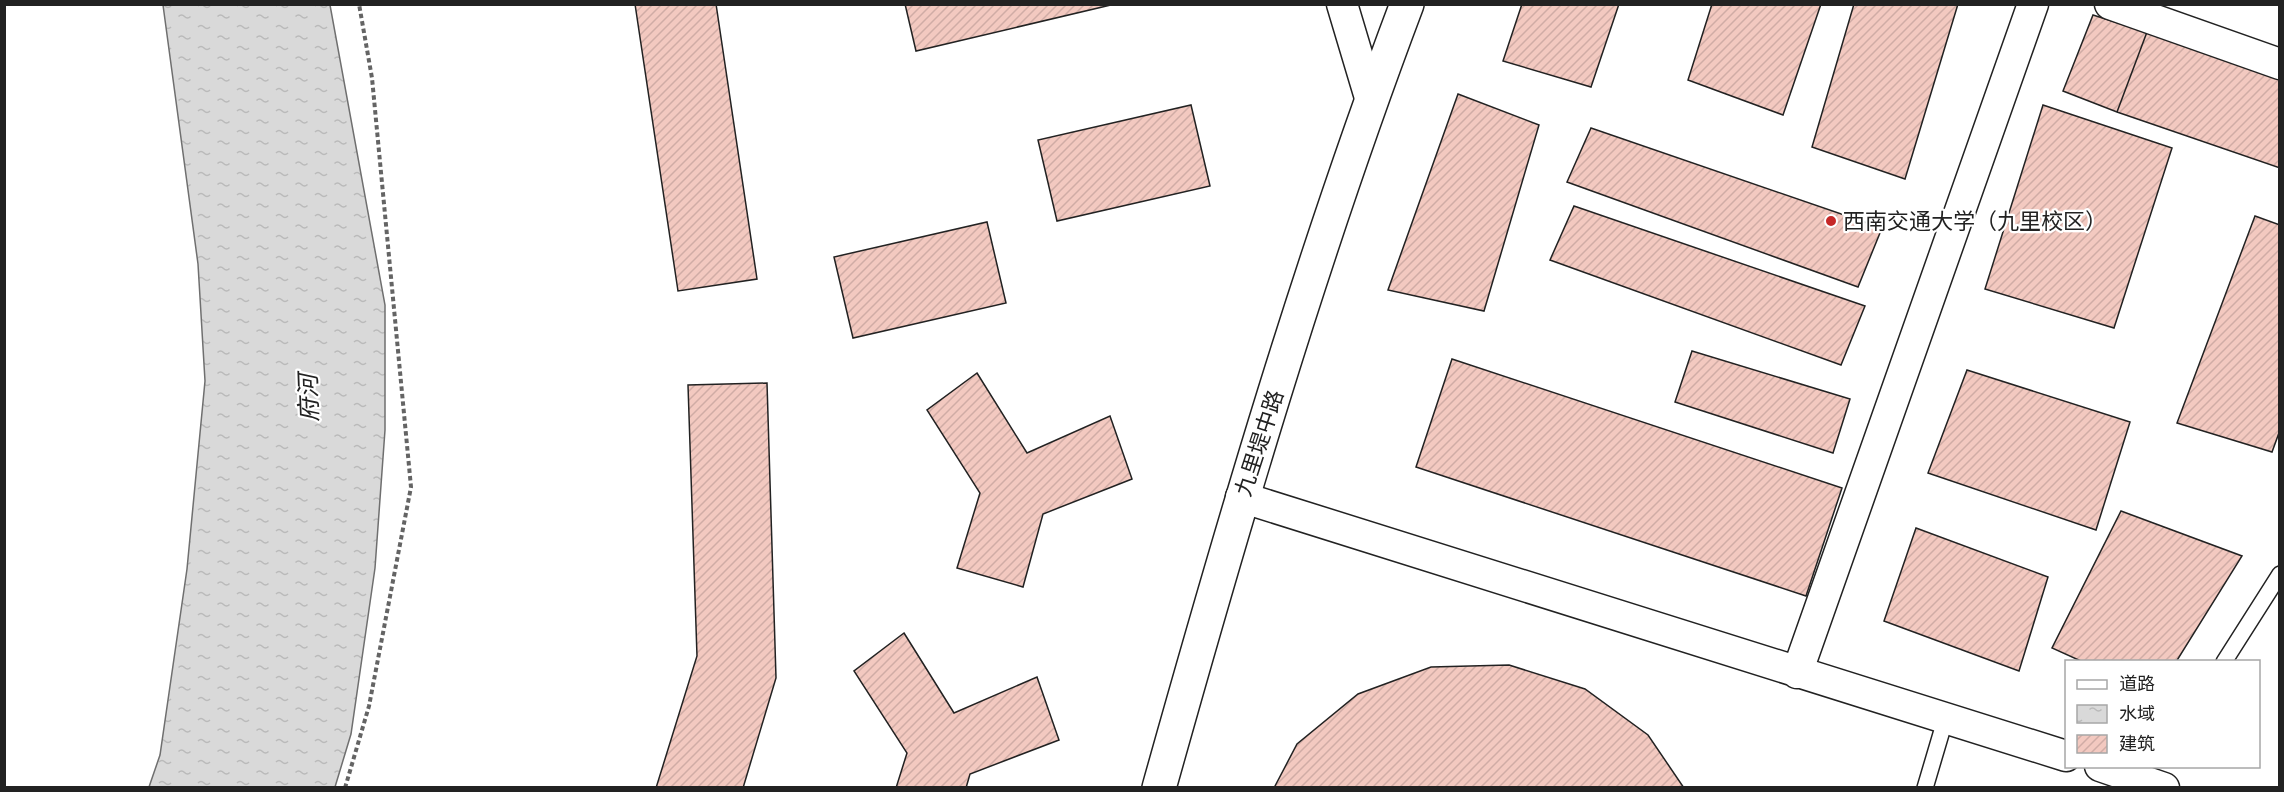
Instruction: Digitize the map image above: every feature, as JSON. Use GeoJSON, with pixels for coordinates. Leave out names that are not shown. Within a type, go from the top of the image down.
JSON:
{"type":"FeatureCollection","features":[{"type":"Feature","properties":{"kind":"street"},"geometry":{"type":"LineString","coordinates":[[1342,4],[1371,101]]}},
{"type":"Feature","properties":{"kind":"street","name":"九里堤中路"},"geometry":{"type":"LineString","coordinates":[[1159,788],[1241,497],[1371,101],[1407,4]]}},
{"type":"Feature","properties":{"kind":"street"},"geometry":{"type":"LineString","coordinates":[[1797,673],[2033,4]]}},
{"type":"Feature","properties":{"kind":"street"},"geometry":{"type":"LineString","coordinates":[[2110,4],[2280,64]]}},
{"type":"Feature","properties":{"kind":"street"},"geometry":{"type":"LineString","coordinates":[[1241,497],[2065,755]]}},
{"type":"Feature","properties":{"kind":"street"},"geometry":{"type":"LineString","coordinates":[[2107,768],[2155,781]]}},
{"type":"Feature","properties":{"kind":"lane"},"geometry":{"type":"LineString","coordinates":[[2225,660],[2280,574]]}},
{"type":"Feature","properties":{"kind":"lane"},"geometry":{"type":"LineString","coordinates":[[1925,788],[1946,717]]}},
{"type":"Feature","properties":{"kind":"path"},"geometry":{"type":"LineString","coordinates":[[345,788],[369,706],[411,487],[372,78],[358,4]]}},
{"type":"Feature","properties":{"kind":"water","name":"府河"},"geometry":{"type":"Polygon","coordinates":[[[163,5],[330,5],[385,305],[385,430],[375,568],[351,734],[335,787],[149,787],[160,755],[187,569],[205,381],[198,264],[163,5]]]}},
{"type":"Feature","properties":{"kind":"building"},"geometry":{"type":"Polygon","coordinates":[[[635,4],[716,4],[757,279],[678,291],[635,4]]]}},
{"type":"Feature","properties":{"kind":"building"},"geometry":{"type":"Polygon","coordinates":[[[905,4],[1115,4],[916,51],[905,4]]]}},
{"type":"Feature","properties":{"kind":"building"},"geometry":{"type":"Polygon","coordinates":[[[1522,4],[1619,4],[1591,87],[1503,61],[1522,4]]]}},
{"type":"Feature","properties":{"kind":"building"},"geometry":{"type":"Polygon","coordinates":[[[1712,4],[1821,4],[1783,115],[1688,80],[1712,4]]]}},
{"type":"Feature","properties":{"kind":"building"},"geometry":{"type":"Polygon","coordinates":[[[1854,4],[1958,4],[1905,179],[1812,147],[1854,4]]]}},
{"type":"Feature","properties":{"kind":"building"},"geometry":{"type":"Polygon","coordinates":[[[2093,15],[2147,32],[2117,112],[2063,91],[2093,15]]]}},
{"type":"Feature","properties":{"kind":"building"},"geometry":{"type":"Polygon","coordinates":[[[2147,32],[2280,77],[2280,168],[2117,112],[2147,32]]]}},
{"type":"Feature","properties":{"kind":"building"},"geometry":{"type":"Polygon","coordinates":[[[1458,94],[1539,125],[1484,311],[1388,290],[1458,94]]]}},
{"type":"Feature","properties":{"kind":"building"},"geometry":{"type":"Polygon","coordinates":[[[1191,105],[1210,186],[1057,221],[1038,140],[1191,105]]]}},
{"type":"Feature","properties":{"kind":"building"},"geometry":{"type":"Polygon","coordinates":[[[2043,105],[2172,148],[2114,328],[1985,289],[2043,105]]]}},
{"type":"Feature","properties":{"kind":"building"},"geometry":{"type":"Polygon","coordinates":[[[1591,128],[1882,228],[1858,287],[1567,182],[1591,128]]]}},
{"type":"Feature","properties":{"kind":"building"},"geometry":{"type":"Polygon","coordinates":[[[1574,206],[1865,306],[1841,365],[1550,260],[1574,206]]]}},
{"type":"Feature","properties":{"kind":"building"},"geometry":{"type":"Polygon","coordinates":[[[2255,216],[2280,225],[2280,430],[2272,452],[2177,423],[2255,216]]]}},
{"type":"Feature","properties":{"kind":"building"},"geometry":{"type":"Polygon","coordinates":[[[987,222],[1006,303],[853,338],[834,257],[987,222]]]}},
{"type":"Feature","properties":{"kind":"building"},"geometry":{"type":"Polygon","coordinates":[[[1692,351],[1850,399],[1833,453],[1675,402],[1692,351]]]}},
{"type":"Feature","properties":{"kind":"building"},"geometry":{"type":"Polygon","coordinates":[[[1452,359],[1842,488],[1806,596],[1416,467],[1452,359]]]}},
{"type":"Feature","properties":{"kind":"building"},"geometry":{"type":"Polygon","coordinates":[[[1967,370],[2130,422],[2096,530],[1928,473],[1967,370]]]}},
{"type":"Feature","properties":{"kind":"building"},"geometry":{"type":"Polygon","coordinates":[[[977,373],[1027,453],[1110,416],[1132,479],[1043,514],[1023,587],[957,568],[980,493],[927,410],[977,373]]]}},
{"type":"Feature","properties":{"kind":"building"},"geometry":{"type":"Polygon","coordinates":[[[767,383],[776,678],[743,788],[656,788],[697,656],[688,385],[767,383]]]}},
{"type":"Feature","properties":{"kind":"building"},"geometry":{"type":"Polygon","coordinates":[[[2121,511],[2242,556],[2177,660],[2079,660],[2052,648],[2121,511]]]}},
{"type":"Feature","properties":{"kind":"building"},"geometry":{"type":"Polygon","coordinates":[[[1916,528],[2048,577],[2019,671],[1884,621],[1916,528]]]}},
{"type":"Feature","properties":{"kind":"building"},"geometry":{"type":"Polygon","coordinates":[[[904,633],[954,713],[1037,677],[1059,740],[970,774],[966,788],[896,788],[907,753],[854,671],[904,633]]]}},
{"type":"Feature","properties":{"kind":"building"},"geometry":{"type":"Polygon","coordinates":[[[1509,665],[1585,689],[1648,735],[1684,788],[1274,788],[1297,744],[1358,694],[1431,667],[1509,665]]]}},
{"type":"Feature","properties":{"kind":"place","name":"西南交通大学（九里校区）"},"geometry":{"type":"Point","coordinates":[1831,221]}}]}
